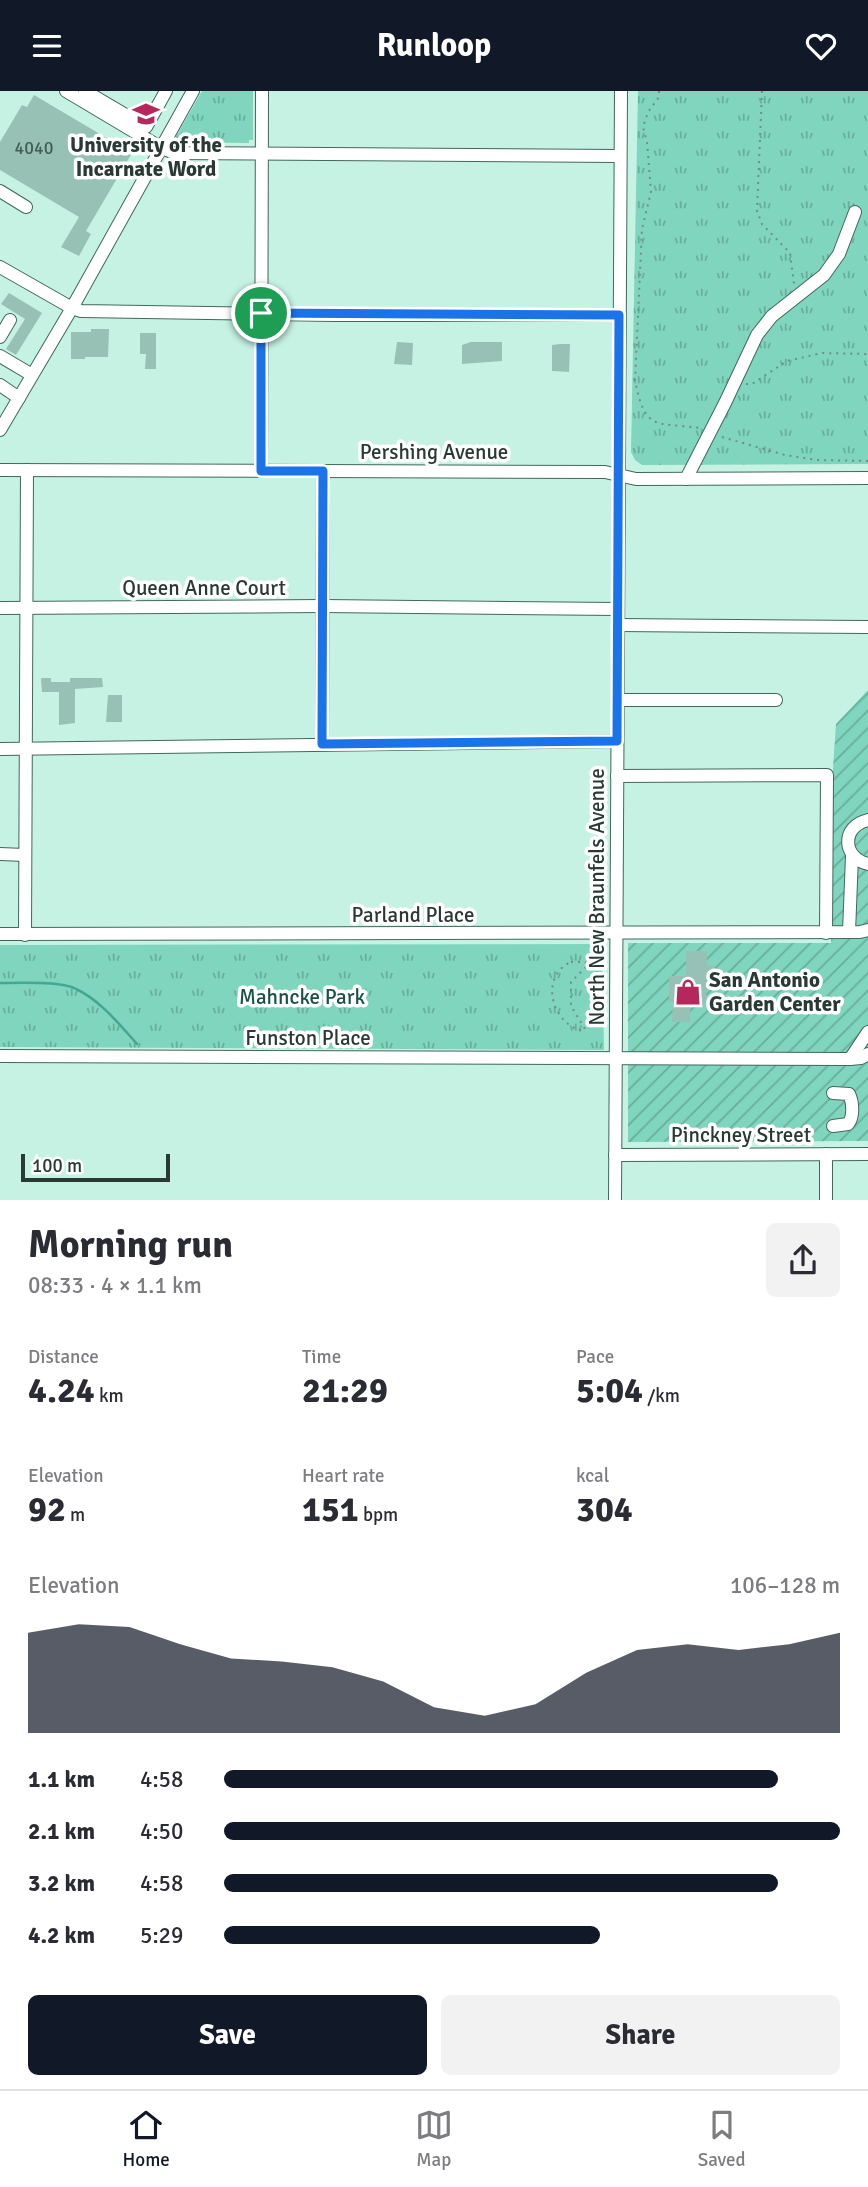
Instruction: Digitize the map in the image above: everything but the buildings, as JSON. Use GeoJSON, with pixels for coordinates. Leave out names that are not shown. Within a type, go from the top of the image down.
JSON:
{"type":"FeatureCollection","features":[{"type":"Feature","properties":{"kind":"street"},"geometry":{"type":"LineString","coordinates":[[85,91],[97,104]]}},
{"type":"Feature","properties":{"kind":"street"},"geometry":{"type":"LineString","coordinates":[[144,131],[166,91]]}},
{"type":"Feature","properties":{"kind":"street"},"geometry":{"type":"LineString","coordinates":[[1,424],[72,308],[193,91]]}},
{"type":"Feature","properties":{"kind":"street"},"geometry":{"type":"LineString","coordinates":[[261,471],[262,91]]}},
{"type":"Feature","properties":{"kind":"street","name":"North New Braunfels Avenue"},"geometry":{"type":"LineString","coordinates":[[615,1200],[621,91]]}},
{"type":"Feature","properties":{"kind":"street"},"geometry":{"type":"LineString","coordinates":[[69,92],[97,104],[144,131],[160,147],[174,153],[620,156]]}},
{"type":"Feature","properties":{"kind":"street"},"geometry":{"type":"LineString","coordinates":[[0,191],[26,207]]}},
{"type":"Feature","properties":{"kind":"street"},"geometry":{"type":"LineString","coordinates":[[686,479],[757,335],[772,316],[824,275],[839,254],[855,212]]}},
{"type":"Feature","properties":{"kind":"street"},"geometry":{"type":"LineString","coordinates":[[2,273],[81,311],[619,315]]}},
{"type":"Feature","properties":{"kind":"street"},"geometry":{"type":"LineString","coordinates":[[0,337],[9,320]]}},
{"type":"Feature","properties":{"kind":"street"},"geometry":{"type":"LineString","coordinates":[[0,356],[32,375]]}},
{"type":"Feature","properties":{"kind":"street"},"geometry":{"type":"LineString","coordinates":[[0,385],[19,398]]}},
{"type":"Feature","properties":{"kind":"street","name":"Pershing Avenue"},"geometry":{"type":"LineString","coordinates":[[0,470],[605,473],[636,479],[868,478]]}},
{"type":"Feature","properties":{"kind":"street"},"geometry":{"type":"LineString","coordinates":[[25,935],[27,470]]}},
{"type":"Feature","properties":{"kind":"street"},"geometry":{"type":"LineString","coordinates":[[322,744],[323,471]]}},
{"type":"Feature","properties":{"kind":"street","name":"Queen Anne Court"},"geometry":{"type":"LineString","coordinates":[[0,608],[323,606],[618,609]]}},
{"type":"Feature","properties":{"kind":"street"},"geometry":{"type":"LineString","coordinates":[[618,625],[868,627]]}},
{"type":"Feature","properties":{"kind":"street"},"geometry":{"type":"LineString","coordinates":[[618,700],[776,700]]}},
{"type":"Feature","properties":{"kind":"street"},"geometry":{"type":"LineString","coordinates":[[0,749],[617,741]]}},
{"type":"Feature","properties":{"kind":"street"},"geometry":{"type":"LineString","coordinates":[[617,776],[827,775],[827,933]]}},
{"type":"Feature","properties":{"kind":"street"},"geometry":{"type":"LineString","coordinates":[[849,932],[852,856],[848,836],[857,824],[868,821]]}},
{"type":"Feature","properties":{"kind":"street"},"geometry":{"type":"LineString","coordinates":[[0,854],[25,855]]}},
{"type":"Feature","properties":{"kind":"street"},"geometry":{"type":"LineString","coordinates":[[852,856],[868,864]]}},
{"type":"Feature","properties":{"kind":"street","name":"Parland Place"},"geometry":{"type":"LineString","coordinates":[[0,934],[616,934],[827,933],[868,930]]}},
{"type":"Feature","properties":{"kind":"street"},"geometry":{"type":"LineString","coordinates":[[850,1059],[868,1032]]}},
{"type":"Feature","properties":{"kind":"street","name":"Funston Place"},"geometry":{"type":"LineString","coordinates":[[0,1056],[850,1059],[868,1054]]}},
{"type":"Feature","properties":{"kind":"street"},"geometry":{"type":"LineString","coordinates":[[833,1093],[849,1094],[852,1101],[852,1118],[848,1124],[833,1126]]}},
{"type":"Feature","properties":{"kind":"street"},"geometry":{"type":"LineString","coordinates":[[825,1200],[826,1154]]}},
{"type":"Feature","properties":{"kind":"street","name":"Pinckney Street"},"geometry":{"type":"LineString","coordinates":[[615,1155],[868,1154]]}},
{"type":"Feature","properties":{"kind":"path"},"geometry":{"type":"LineString","coordinates":[[659,91],[659,97],[648,112],[643,127],[647,142],[651,192],[642,229],[635,380],[641,405],[652,422],[664,426],[701,428],[710,433],[796,457],[868,461]]}},
{"type":"Feature","properties":{"kind":"path"},"geometry":{"type":"LineString","coordinates":[[762,91],[757,211],[762,224],[790,253],[796,297]]}},
{"type":"Feature","properties":{"kind":"path"},"geometry":{"type":"LineString","coordinates":[[734,383],[752,384],[787,361],[822,353],[868,355]]}},
{"type":"Feature","properties":{"kind":"path"},"geometry":{"type":"LineString","coordinates":[[571,962],[585,962],[588,965],[571,982],[571,1006],[585,1029],[579,1030],[555,1008],[552,984],[561,966],[571,962]]}},
{"type":"Feature","properties":{"kind":"green space"},"geometry":{"type":"Polygon","coordinates":[[[202,91],[253,91],[253,140],[249,140],[249,143],[173,142],[202,91]]]}},
{"type":"Feature","properties":{"kind":"green space"},"geometry":{"type":"Polygon","coordinates":[[[638,91],[868,91],[868,464],[642,465],[635,460],[631,452],[638,91]]]}},
{"type":"Feature","properties":{"kind":"green space"},"geometry":{"type":"Polygon","coordinates":[[[868,690],[868,1141],[628,1142],[628,943],[831,943],[836,724],[868,690]]]}},
{"type":"Feature","properties":{"kind":"green space","name":"Mahncke Park"},"geometry":{"type":"Polygon","coordinates":[[[602,944],[604,1050],[0,1047],[0,945],[602,944]]]}},
{"type":"Feature","properties":{"kind":"waterway"},"geometry":{"type":"LineString","coordinates":[[0,983],[51,984],[76,989],[101,1006],[137,1044]]}},
{"type":"Feature","properties":{"kind":"place","name":"University of the Incarnate Word"},"geometry":{"type":"Point","coordinates":[146,114]}},
{"type":"Feature","properties":{"kind":"place","name":"San Antonio Garden Center"},"geometry":{"type":"Point","coordinates":[688,992]}},
{"type":"Feature","properties":{"kind":"route"},"geometry":{"type":"LineString","coordinates":[[261,313],[619,315],[617,741],[322,744],[323,471],[261,471],[261,313]]}}]}
